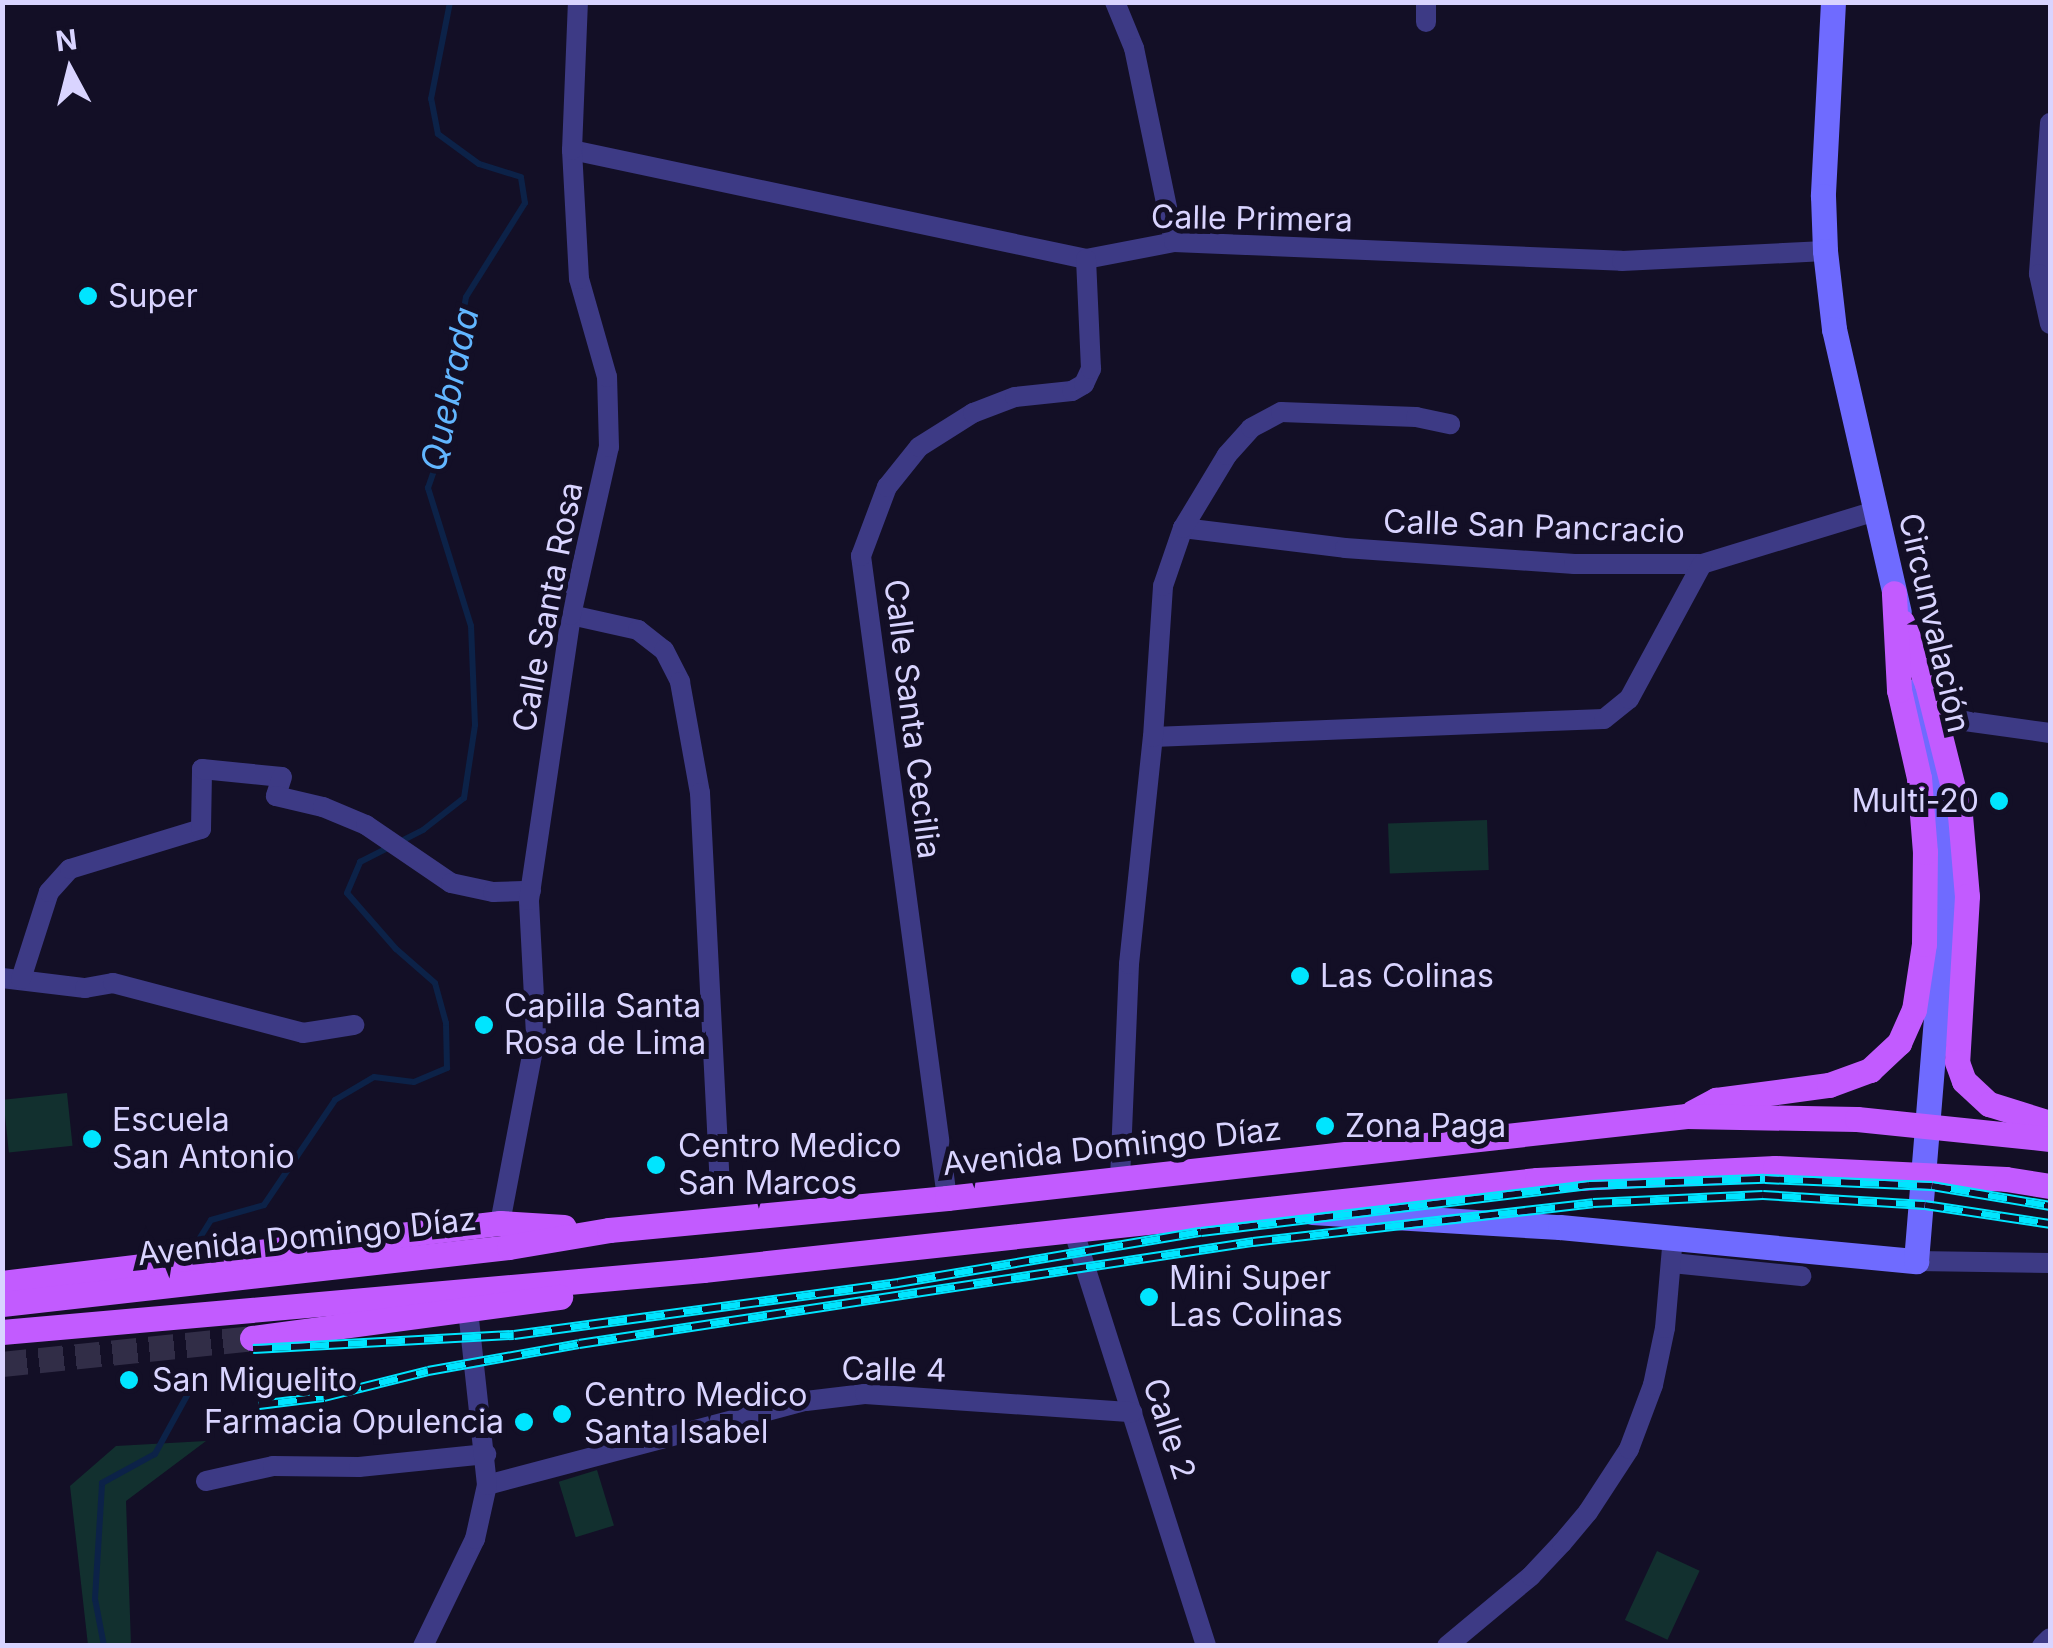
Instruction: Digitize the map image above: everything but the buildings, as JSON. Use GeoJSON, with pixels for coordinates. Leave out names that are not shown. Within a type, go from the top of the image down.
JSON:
{"type":"FeatureCollection","features":[{"type":"Feature","properties":{"kind":"main road","name":"Circunvalación"},"geometry":{"type":"LineString","coordinates":[[1833,2],[1823,196],[1834,330],[1926,731],[1944,863],[1916,1261]]}},
{"type":"Feature","properties":{"kind":"main road"},"geometry":{"type":"LineString","coordinates":[[1897,605],[1954,781],[1966,878],[1957,1062],[1964,1081],[1989,1104],[2050,1123]]}},
{"type":"Feature","properties":{"kind":"main road"},"geometry":{"type":"LineString","coordinates":[[1686,1116],[1716,1100],[1829,1085],[1854,1076],[1886,1057],[1908,1025],[1924,944],[1926,874],[1918,778],[1899,690],[1897,605]]}},
{"type":"Feature","properties":{"kind":"main road","name":"Avenida Domingo Díaz"},"geometry":{"type":"LineString","coordinates":[[6,1288],[509,1247],[608,1230],[947,1198],[1686,1116],[1857,1119],[2050,1139]]}},
{"type":"Feature","properties":{"kind":"main road","name":"Avenida Domingo Díaz"},"geometry":{"type":"LineString","coordinates":[[2,1332],[611,1278],[1537,1180],[1775,1168],[1968,1177],[2050,1186]]}},
{"type":"Feature","properties":{"kind":"main road"},"geometry":{"type":"LineString","coordinates":[[1272,1209],[1672,1250],[1916,1261]]}},
{"type":"Feature","properties":{"kind":"main road"},"geometry":{"type":"LineString","coordinates":[[6,1288],[500,1222],[608,1230]]}},
{"type":"Feature","properties":{"kind":"main road"},"geometry":{"type":"LineString","coordinates":[[252,1338],[550,1300],[611,1278]]}},
{"type":"Feature","properties":{"kind":"street","name":"Calle Santa Rosa"},"geometry":{"type":"LineString","coordinates":[[500,1222],[536,1035],[530,892],[571,615],[609,447],[606,377],[579,279],[572,150],[578,2]]}},
{"type":"Feature","properties":{"kind":"street"},"geometry":{"type":"LineString","coordinates":[[1115,2],[1134,48],[1174,242]]}},
{"type":"Feature","properties":{"kind":"street"},"geometry":{"type":"LineString","coordinates":[[2050,123],[2039,274],[2050,324]]}},
{"type":"Feature","properties":{"kind":"street","name":"Calle Primera"},"geometry":{"type":"LineString","coordinates":[[572,150],[1086,259],[1174,242],[1622,261],[1825,251]]}},
{"type":"Feature","properties":{"kind":"street","name":"Calle Santa Cecilia"},"geometry":{"type":"LineString","coordinates":[[947,1198],[861,556],[888,487],[919,446],[973,413],[1015,397],[1072,391],[1084,384],[1090,369],[1086,259]]}},
{"type":"Feature","properties":{"kind":"street"},"geometry":{"type":"LineString","coordinates":[[1120,1179],[1130,964],[1154,737],[1163,586],[1183,528],[1228,455],[1251,428],[1281,412],[1416,417],[1450,424]]}},
{"type":"Feature","properties":{"kind":"street","name":"Calle San Pancracio"},"geometry":{"type":"LineString","coordinates":[[1183,528],[1402,552],[1574,564],[1702,564],[1876,512]]}},
{"type":"Feature","properties":{"kind":"street"},"geometry":{"type":"LineString","coordinates":[[1154,737],[1604,719],[1629,699],[1702,564]]}},
{"type":"Feature","properties":{"kind":"street"},"geometry":{"type":"LineString","coordinates":[[571,615],[638,630],[664,650],[680,682],[700,793],[720,1188]]}},
{"type":"Feature","properties":{"kind":"street"},"geometry":{"type":"LineString","coordinates":[[1936,717],[2050,733]]}},
{"type":"Feature","properties":{"kind":"street"},"geometry":{"type":"LineString","coordinates":[[354,1025],[303,1033],[113,983],[85,988],[12,978],[48,892],[70,869],[201,829],[202,769],[282,777],[276,796],[323,807],[382,836],[408,852],[422,867],[451,883],[494,892],[530,892]]}},
{"type":"Feature","properties":{"kind":"street","name":"Calle 2"},"geometry":{"type":"LineString","coordinates":[[1074,1232],[1206,1646]]}},
{"type":"Feature","properties":{"kind":"street"},"geometry":{"type":"LineString","coordinates":[[1446,1646],[1531,1576],[1562,1543],[1588,1512],[1629,1449],[1654,1385],[1672,1250],[1802,1276]]}},
{"type":"Feature","properties":{"kind":"street"},"geometry":{"type":"LineString","coordinates":[[1916,1261],[2050,1262]]}},
{"type":"Feature","properties":{"kind":"street"},"geometry":{"type":"LineString","coordinates":[[423,1646],[474,1539],[487,1485],[468,1310]]}},
{"type":"Feature","properties":{"kind":"street","name":"Calle 4"},"geometry":{"type":"LineString","coordinates":[[487,1485],[806,1401],[865,1394],[1132,1412]]}},
{"type":"Feature","properties":{"kind":"street"},"geometry":{"type":"LineString","coordinates":[[206,1481],[273,1466],[358,1467],[486,1454]]}},
{"type":"Feature","properties":{"kind":"street"},"geometry":{"type":"LineString","coordinates":[[2042,1646],[2050,1638]]}},
{"type":"Feature","properties":{"kind":"green space"},"geometry":{"type":"Polygon","coordinates":[[[1487,820],[1489,870],[1390,873],[1388,823],[1487,820]]]}},
{"type":"Feature","properties":{"kind":"green space"},"geometry":{"type":"Polygon","coordinates":[[[67,1093],[73,1146],[9,1152],[3,1100],[67,1093]]]}},
{"type":"Feature","properties":{"kind":"green space"},"geometry":{"type":"Polygon","coordinates":[[[206,1441],[126,1501],[131,1645],[88,1645],[70,1486],[116,1446],[206,1441]]]}},
{"type":"Feature","properties":{"kind":"green space"},"geometry":{"type":"Polygon","coordinates":[[[597,1470],[614,1525],[576,1537],[559,1482],[597,1470]]]}},
{"type":"Feature","properties":{"kind":"green space"},"geometry":{"type":"Polygon","coordinates":[[[1657,1551],[1700,1571],[1667,1640],[1625,1620],[1657,1551]]]}},
{"type":"Feature","properties":{"kind":"waterway","name":"Quebrada"},"geometry":{"type":"LineString","coordinates":[[196,1244],[211,1220],[264,1205],[335,1100],[374,1077],[414,1082],[447,1068],[446,1023],[435,983],[396,949],[347,893],[360,862],[423,830],[464,798],[475,725],[471,626],[428,488],[438,459],[466,297],[525,203],[521,177],[479,164],[438,134],[431,99],[450,2]]}},
{"type":"Feature","properties":{"kind":"waterway","name":"Quebrada"},"geometry":{"type":"LineString","coordinates":[[104,1646],[95,1599],[102,1483],[155,1454],[190,1390]]}},
{"type":"Feature","properties":{"kind":"tunnel"},"geometry":{"type":"LineString","coordinates":[[2,1364],[252,1338]]}},
{"type":"Feature","properties":{"kind":"railway"},"geometry":{"type":"LineString","coordinates":[[253,1349],[514,1335],[898,1283],[1201,1232],[1589,1185],[1765,1179],[1932,1186],[2050,1206]]}},
{"type":"Feature","properties":{"kind":"railway"},"geometry":{"type":"LineString","coordinates":[[259,1405],[324,1397],[428,1371],[579,1344],[1253,1242],[1593,1203],[1763,1195],[1925,1205],[2050,1224]]}},
{"type":"Feature","properties":{"kind":"place","name":"Super"},"geometry":{"type":"Point","coordinates":[88,296]}},
{"type":"Feature","properties":{"kind":"place","name":"Multi-20"},"geometry":{"type":"Point","coordinates":[1999,801]}},
{"type":"Feature","properties":{"kind":"place","name":"Las Colinas"},"geometry":{"type":"Point","coordinates":[1300,976]}},
{"type":"Feature","properties":{"kind":"place","name":"Capilla Santa Rosa de Lima"},"geometry":{"type":"Point","coordinates":[484,1025]}},
{"type":"Feature","properties":{"kind":"place","name":"Zona Paga"},"geometry":{"type":"Point","coordinates":[1325,1126]}},
{"type":"Feature","properties":{"kind":"place","name":"Escuela San Antonio"},"geometry":{"type":"Point","coordinates":[92,1139]}},
{"type":"Feature","properties":{"kind":"place","name":"Centro Medico San Marcos"},"geometry":{"type":"Point","coordinates":[656,1165]}},
{"type":"Feature","properties":{"kind":"place","name":"Mini Super Las Colinas"},"geometry":{"type":"Point","coordinates":[1149,1297]}},
{"type":"Feature","properties":{"kind":"place","name":"San Miguelito"},"geometry":{"type":"Point","coordinates":[129,1380]}},
{"type":"Feature","properties":{"kind":"place","name":"Centro Medico Santa Isabel"},"geometry":{"type":"Point","coordinates":[562,1414]}},
{"type":"Feature","properties":{"kind":"place","name":"Farmacia Opulencia"},"geometry":{"type":"Point","coordinates":[524,1422]}}]}
